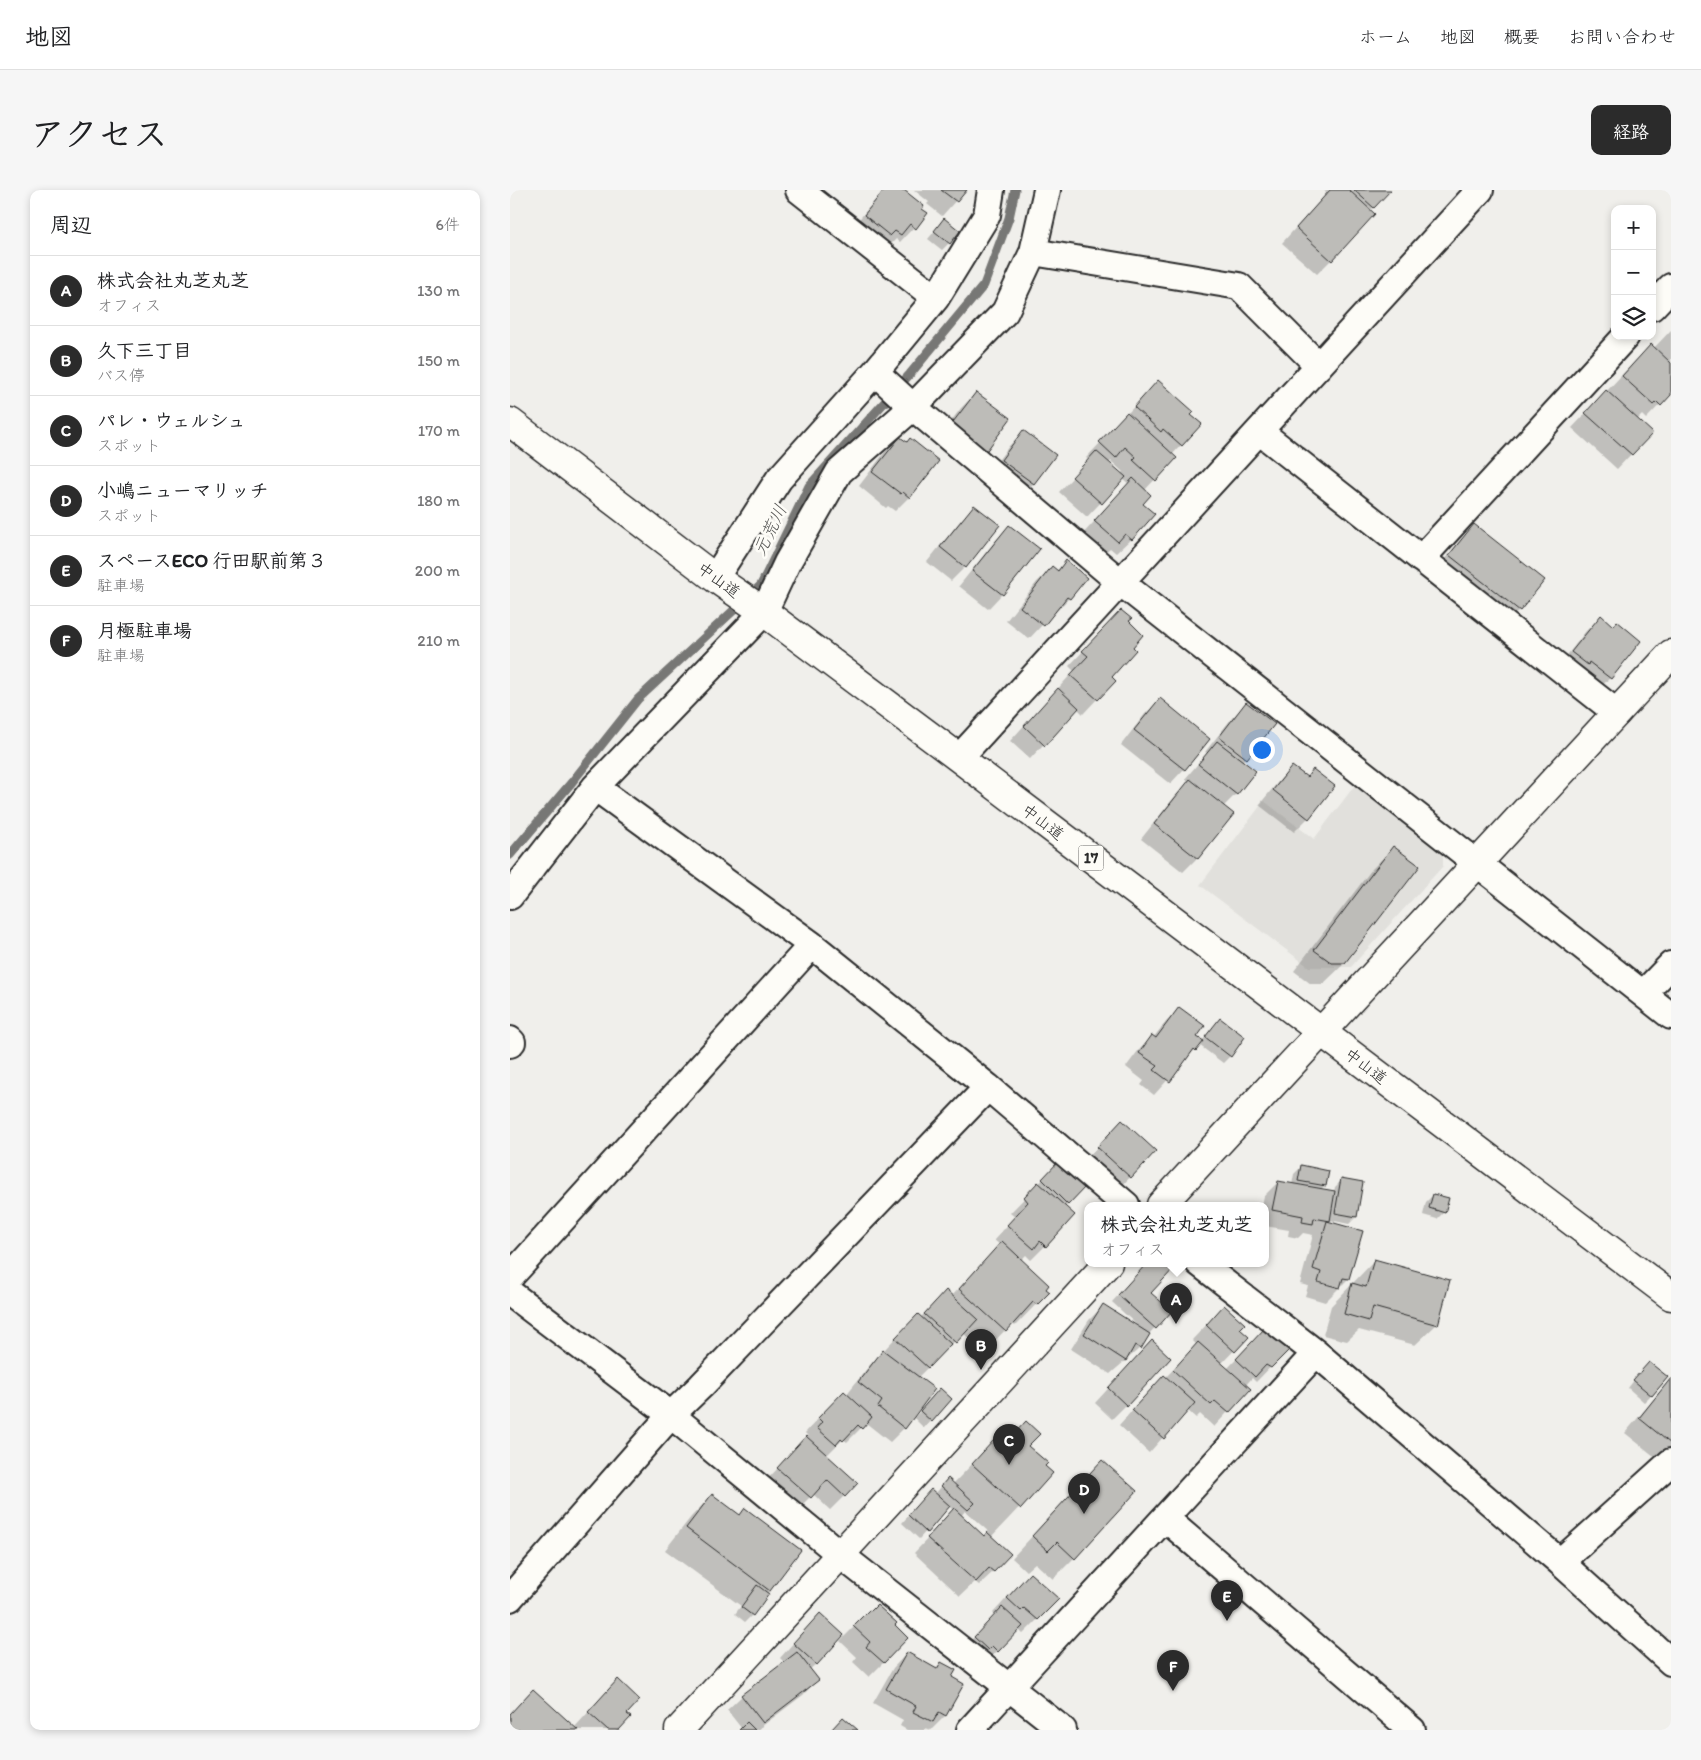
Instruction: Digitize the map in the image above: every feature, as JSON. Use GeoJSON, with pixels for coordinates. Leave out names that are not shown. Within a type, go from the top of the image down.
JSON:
{"type":"FeatureCollection","features":[{"type":"Feature","properties":{"kind":"main road","name":"中山道"},"geometry":{"type":"LineString","coordinates":[[510,422],[715,578],[764,612],[959,758],[1671,1296]]}},
{"type":"Feature","properties":{"kind":"main road"},"geometry":{"type":"LineString","coordinates":[[1164,1202],[1671,654]]}},
{"type":"Feature","properties":{"kind":"main road"},"geometry":{"type":"LineString","coordinates":[[679,1730],[1104,1267]]}},
{"type":"Feature","properties":{"kind":"street"},"geometry":{"type":"LineString","coordinates":[[799,190],[936,298]]}},
{"type":"Feature","properties":{"kind":"street"},"geometry":{"type":"LineString","coordinates":[[715,578],[779,480],[875,372],[936,298],[987,215],[991,190]]}},
{"type":"Feature","properties":{"kind":"street"},"geometry":{"type":"LineString","coordinates":[[510,896],[595,788],[764,612],[787,563],[839,472],[913,408],[1005,312],[1033,252],[1047,190]]}},
{"type":"Feature","properties":{"kind":"street"},"geometry":{"type":"LineString","coordinates":[[959,758],[1480,190]]}},
{"type":"Feature","properties":{"kind":"street"},"geometry":{"type":"LineString","coordinates":[[1033,252],[1239,286],[1319,366]]}},
{"type":"Feature","properties":{"kind":"street"},"geometry":{"type":"LineString","coordinates":[[1656,304],[1671,287]]}},
{"type":"Feature","properties":{"kind":"street"},"geometry":{"type":"LineString","coordinates":[[1422,559],[1622,340]]}},
{"type":"Feature","properties":{"kind":"street"},"geometry":{"type":"LineString","coordinates":[[875,372],[913,408],[1120,582],[1671,1016]]}},
{"type":"Feature","properties":{"kind":"street"},"geometry":{"type":"LineString","coordinates":[[1259,431],[1617,712]]}},
{"type":"Feature","properties":{"kind":"street"},"geometry":{"type":"LineString","coordinates":[[595,788],[812,945],[988,1087],[1122,1202]]}},
{"type":"Feature","properties":{"kind":"street"},"geometry":{"type":"LineString","coordinates":[[510,1277],[812,945]]}},
{"type":"Feature","properties":{"kind":"street"},"geometry":{"type":"LineString","coordinates":[[1643,994],[1671,965]]}},
{"type":"Feature","properties":{"kind":"street"},"geometry":{"type":"LineString","coordinates":[[510,1040],[512,1042],[510,1044]]}},
{"type":"Feature","properties":{"kind":"street"},"geometry":{"type":"LineString","coordinates":[[515,1585],[671,1415],[988,1087]]}},
{"type":"Feature","properties":{"kind":"street"},"geometry":{"type":"LineString","coordinates":[[1204,1267],[1316,1353],[1560,1562],[1671,1662]]}},
{"type":"Feature","properties":{"kind":"street"},"geometry":{"type":"LineString","coordinates":[[510,1293],[671,1415],[840,1554],[1063,1730]]}},
{"type":"Feature","properties":{"kind":"street"},"geometry":{"type":"LineString","coordinates":[[970,1730],[1316,1353]]}},
{"type":"Feature","properties":{"kind":"street"},"geometry":{"type":"LineString","coordinates":[[1560,1562],[1671,1462]]}},
{"type":"Feature","properties":{"kind":"street"},"geometry":{"type":"LineString","coordinates":[[1165,1518],[1412,1730]]}},
{"type":"Feature","properties":{"kind":"shaded area"},"geometry":{"type":"Polygon","coordinates":[[[1355,785],[1443,854],[1443,866],[1351,967],[1309,967],[1200,885],[1264,801],[1314,839],[1355,785]]]}},
{"type":"Feature","properties":{"kind":"building"},"geometry":{"type":"Polygon","coordinates":[[[884,190],[904,190],[924,206],[922,209],[928,213],[916,229],[910,224],[901,235],[895,231],[890,236],[864,215],[884,190]]]}},
{"type":"Feature","properties":{"kind":"building"},"geometry":{"type":"Polygon","coordinates":[[[941,190],[967,190],[957,202],[941,190]]]}},
{"type":"Feature","properties":{"kind":"building"},"geometry":{"type":"Polygon","coordinates":[[[1330,190],[1349,190],[1375,214],[1332,261],[1296,228],[1330,190]]]}},
{"type":"Feature","properties":{"kind":"building"},"geometry":{"type":"Polygon","coordinates":[[[1354,190],[1391,190],[1374,208],[1354,190]]]}},
{"type":"Feature","properties":{"kind":"building"},"geometry":{"type":"Polygon","coordinates":[[[944,218],[960,231],[950,244],[934,231],[944,218]]]}},
{"type":"Feature","properties":{"kind":"building"},"geometry":{"type":"Polygon","coordinates":[[[1651,344],[1671,363],[1671,395],[1661,406],[1657,402],[1654,405],[1622,376],[1651,344]]]}},
{"type":"Feature","properties":{"kind":"building"},"geometry":{"type":"Polygon","coordinates":[[[1158,380],[1194,412],[1191,415],[1202,424],[1182,446],[1163,429],[1161,432],[1134,407],[1158,380]]]}},
{"type":"Feature","properties":{"kind":"building"},"geometry":{"type":"Polygon","coordinates":[[[1606,390],[1653,433],[1632,455],[1585,413],[1606,390]]]}},
{"type":"Feature","properties":{"kind":"building"},"geometry":{"type":"Polygon","coordinates":[[[976,392],[1011,418],[985,453],[950,426],[976,392]]]}},
{"type":"Feature","properties":{"kind":"building"},"geometry":{"type":"Polygon","coordinates":[[[1127,412],[1177,458],[1156,481],[1133,460],[1136,457],[1125,447],[1116,458],[1099,442],[1127,412]]]}},
{"type":"Feature","properties":{"kind":"building"},"geometry":{"type":"Polygon","coordinates":[[[1023,430],[1056,455],[1034,484],[1001,460],[1023,430]]]}},
{"type":"Feature","properties":{"kind":"building"},"geometry":{"type":"Polygon","coordinates":[[[900,437],[907,442],[910,438],[939,461],[910,498],[903,492],[901,494],[872,472],[900,437]]]}},
{"type":"Feature","properties":{"kind":"building"},"geometry":{"type":"Polygon","coordinates":[[[1096,451],[1126,477],[1102,504],[1072,477],[1096,451]]]}},
{"type":"Feature","properties":{"kind":"building"},"geometry":{"type":"Polygon","coordinates":[[[1133,478],[1151,495],[1143,504],[1155,514],[1132,540],[1125,534],[1118,542],[1094,521],[1133,478]]]}},
{"type":"Feature","properties":{"kind":"building"},"geometry":{"type":"Polygon","coordinates":[[[974,505],[1000,525],[966,568],[940,547],[974,505]]]}},
{"type":"Feature","properties":{"kind":"building"},"geometry":{"type":"Polygon","coordinates":[[[1474,524],[1545,580],[1520,611],[1449,555],[1474,524]]]}},
{"type":"Feature","properties":{"kind":"building"},"geometry":{"type":"Polygon","coordinates":[[[1009,525],[1040,549],[1003,595],[972,571],[1009,525]]]}},
{"type":"Feature","properties":{"kind":"building"},"geometry":{"type":"Polygon","coordinates":[[[1066,560],[1087,578],[1070,599],[1067,597],[1044,626],[1020,607],[1052,566],[1058,571],[1066,560]]]}},
{"type":"Feature","properties":{"kind":"building"},"geometry":{"type":"Polygon","coordinates":[[[1121,610],[1132,619],[1129,621],[1143,635],[1133,647],[1136,650],[1112,677],[1116,681],[1098,700],[1070,675],[1088,656],[1082,651],[1121,610]]]}},
{"type":"Feature","properties":{"kind":"building"},"geometry":{"type":"Polygon","coordinates":[[[1601,615],[1613,626],[1617,621],[1641,641],[1611,679],[1589,662],[1588,665],[1571,652],[1601,615]]]}},
{"type":"Feature","properties":{"kind":"building"},"geometry":{"type":"Polygon","coordinates":[[[1058,688],[1079,708],[1045,746],[1024,726],[1058,688]]]}},
{"type":"Feature","properties":{"kind":"building"},"geometry":{"type":"Polygon","coordinates":[[[1160,698],[1210,739],[1185,770],[1134,730],[1160,698]]]}},
{"type":"Feature","properties":{"kind":"building"},"geometry":{"type":"Polygon","coordinates":[[[1246,702],[1275,724],[1247,759],[1219,737],[1246,702]]]}},
{"type":"Feature","properties":{"kind":"building"},"geometry":{"type":"Polygon","coordinates":[[[1217,741],[1256,771],[1237,795],[1198,764],[1217,741]]]}},
{"type":"Feature","properties":{"kind":"building"},"geometry":{"type":"Polygon","coordinates":[[[1292,766],[1307,777],[1313,769],[1335,786],[1309,819],[1273,790],[1292,766]]]}},
{"type":"Feature","properties":{"kind":"building"},"geometry":{"type":"Polygon","coordinates":[[[1190,779],[1234,814],[1198,859],[1154,824],[1190,779]]]}},
{"type":"Feature","properties":{"kind":"building"},"geometry":{"type":"Polygon","coordinates":[[[1393,846],[1420,866],[1345,963],[1332,963],[1314,950],[1393,846]]]}},
{"type":"Feature","properties":{"kind":"building"},"geometry":{"type":"Polygon","coordinates":[[[1179,1007],[1205,1026],[1197,1037],[1204,1041],[1196,1051],[1194,1049],[1170,1082],[1154,1070],[1158,1066],[1139,1053],[1152,1035],[1156,1038],[1179,1007]]]}},
{"type":"Feature","properties":{"kind":"building"},"geometry":{"type":"Polygon","coordinates":[[[1220,1018],[1245,1037],[1231,1057],[1205,1037],[1220,1018]]]}},
{"type":"Feature","properties":{"kind":"building"},"geometry":{"type":"Polygon","coordinates":[[[1122,1120],[1156,1151],[1131,1178],[1097,1147],[1122,1120]]]}},
{"type":"Feature","properties":{"kind":"building"},"geometry":{"type":"Polygon","coordinates":[[[1058,1162],[1086,1186],[1068,1205],[1042,1179],[1058,1162]]]}},
{"type":"Feature","properties":{"kind":"building"},"geometry":{"type":"Polygon","coordinates":[[[1301,1165],[1329,1171],[1326,1186],[1298,1181],[1301,1165]]]}},
{"type":"Feature","properties":{"kind":"building"},"geometry":{"type":"Polygon","coordinates":[[[1341,1178],[1363,1182],[1357,1217],[1335,1213],[1341,1178]]]}},
{"type":"Feature","properties":{"kind":"building"},"geometry":{"type":"Polygon","coordinates":[[[1278,1181],[1335,1191],[1330,1221],[1314,1218],[1313,1224],[1302,1222],[1303,1216],[1272,1210],[1278,1181]]]}},
{"type":"Feature","properties":{"kind":"building"},"geometry":{"type":"Polygon","coordinates":[[[1038,1182],[1075,1215],[1046,1247],[1040,1241],[1034,1249],[1007,1225],[1028,1202],[1024,1197],[1038,1182]]]}},
{"type":"Feature","properties":{"kind":"building"},"geometry":{"type":"Polygon","coordinates":[[[1433,1194],[1449,1198],[1445,1213],[1429,1208],[1433,1194]]]}},
{"type":"Feature","properties":{"kind":"building"},"geometry":{"type":"Polygon","coordinates":[[[1327,1221],[1363,1231],[1349,1279],[1343,1278],[1340,1288],[1318,1282],[1321,1272],[1313,1269],[1327,1221]]]}},
{"type":"Feature","properties":{"kind":"building"},"geometry":{"type":"Polygon","coordinates":[[[1002,1241],[1049,1285],[1046,1289],[1050,1292],[1037,1305],[1033,1302],[1006,1332],[959,1289],[1002,1241]]]}},
{"type":"Feature","properties":{"kind":"building"},"geometry":{"type":"Polygon","coordinates":[[[1374,1259],[1450,1280],[1438,1325],[1373,1307],[1369,1321],[1344,1314],[1352,1283],[1366,1287],[1374,1259]]]}},
{"type":"Feature","properties":{"kind":"building"},"geometry":{"type":"Polygon","coordinates":[[[1143,1267],[1175,1267],[1151,1293],[1172,1311],[1156,1329],[1118,1295],[1143,1267]]]}},
{"type":"Feature","properties":{"kind":"building"},"geometry":{"type":"Polygon","coordinates":[[[946,1290],[978,1319],[956,1343],[924,1314],[946,1290]]]}},
{"type":"Feature","properties":{"kind":"building"},"geometry":{"type":"Polygon","coordinates":[[[1103,1304],[1150,1334],[1141,1349],[1135,1345],[1126,1361],[1084,1334],[1103,1304]]]}},
{"type":"Feature","properties":{"kind":"building"},"geometry":{"type":"Polygon","coordinates":[[[1224,1305],[1245,1324],[1240,1329],[1249,1337],[1235,1352],[1206,1325],[1224,1305]]]}},
{"type":"Feature","properties":{"kind":"building"},"geometry":{"type":"Polygon","coordinates":[[[918,1314],[951,1344],[928,1368],[895,1338],[918,1314]]]}},
{"type":"Feature","properties":{"kind":"building"},"geometry":{"type":"Polygon","coordinates":[[[1265,1328],[1289,1350],[1271,1368],[1266,1365],[1255,1377],[1236,1359],[1265,1328]]]}},
{"type":"Feature","properties":{"kind":"building"},"geometry":{"type":"Polygon","coordinates":[[[1152,1340],[1171,1358],[1127,1406],[1108,1388],[1152,1340]]]}},
{"type":"Feature","properties":{"kind":"building"},"geometry":{"type":"Polygon","coordinates":[[[1198,1342],[1251,1389],[1229,1413],[1215,1401],[1211,1405],[1173,1370],[1198,1342]]]}},
{"type":"Feature","properties":{"kind":"building"},"geometry":{"type":"Polygon","coordinates":[[[883,1350],[935,1389],[905,1429],[878,1407],[882,1401],[858,1382],[883,1350]]]}},
{"type":"Feature","properties":{"kind":"building"},"geometry":{"type":"Polygon","coordinates":[[[1649,1362],[1668,1377],[1652,1396],[1633,1380],[1649,1362]]]}},
{"type":"Feature","properties":{"kind":"building"},"geometry":{"type":"Polygon","coordinates":[[[1164,1375],[1195,1403],[1164,1439],[1132,1410],[1164,1375]]]}},
{"type":"Feature","properties":{"kind":"building"},"geometry":{"type":"Polygon","coordinates":[[[1671,1378],[1671,1444],[1639,1418],[1671,1378]]]}},
{"type":"Feature","properties":{"kind":"building"},"geometry":{"type":"Polygon","coordinates":[[[940,1388],[952,1399],[932,1422],[920,1411],[940,1388]]]}},
{"type":"Feature","properties":{"kind":"building"},"geometry":{"type":"Polygon","coordinates":[[[844,1391],[872,1417],[862,1429],[858,1425],[843,1441],[841,1439],[836,1445],[817,1428],[822,1422],[818,1418],[844,1391]]]}},
{"type":"Feature","properties":{"kind":"building"},"geometry":{"type":"Polygon","coordinates":[[[1026,1421],[1040,1434],[1028,1446],[1048,1463],[1045,1466],[1053,1473],[1021,1509],[972,1464],[1004,1429],[1012,1436],[1026,1421]]]}},
{"type":"Feature","properties":{"kind":"building"},"geometry":{"type":"Polygon","coordinates":[[[806,1436],[858,1483],[845,1497],[827,1480],[811,1498],[777,1468],[806,1436]]]}},
{"type":"Feature","properties":{"kind":"building"},"geometry":{"type":"Polygon","coordinates":[[[1102,1460],[1137,1491],[1075,1559],[1057,1542],[1048,1551],[1032,1536],[1102,1460]]]}},
{"type":"Feature","properties":{"kind":"building"},"geometry":{"type":"Polygon","coordinates":[[[948,1478],[975,1503],[968,1510],[941,1486],[948,1478]]]}},
{"type":"Feature","properties":{"kind":"building"},"geometry":{"type":"Polygon","coordinates":[[[931,1489],[950,1506],[927,1533],[908,1515],[931,1489]]]}},
{"type":"Feature","properties":{"kind":"building"},"geometry":{"type":"Polygon","coordinates":[[[712,1494],[740,1515],[745,1508],[801,1550],[770,1591],[686,1528],[712,1494]]]}},
{"type":"Feature","properties":{"kind":"building"},"geometry":{"type":"Polygon","coordinates":[[[954,1508],[984,1536],[987,1532],[1011,1554],[994,1572],[989,1568],[976,1582],[927,1538],[954,1508]]]}},
{"type":"Feature","properties":{"kind":"building"},"geometry":{"type":"Polygon","coordinates":[[[1030,1573],[1059,1599],[1038,1620],[1024,1608],[1021,1611],[1007,1598],[1030,1573]]]}},
{"type":"Feature","properties":{"kind":"building"},"geometry":{"type":"Polygon","coordinates":[[[757,1585],[769,1594],[753,1616],[741,1607],[757,1585]]]}},
{"type":"Feature","properties":{"kind":"building"},"geometry":{"type":"Polygon","coordinates":[[[877,1605],[897,1623],[895,1625],[908,1638],[884,1663],[866,1647],[870,1642],[853,1626],[869,1610],[871,1611],[877,1605]]]}},
{"type":"Feature","properties":{"kind":"building"},"geometry":{"type":"Polygon","coordinates":[[[1002,1607],[1023,1626],[998,1652],[992,1646],[988,1650],[974,1637],[1002,1607]]]}},
{"type":"Feature","properties":{"kind":"building"},"geometry":{"type":"Polygon","coordinates":[[[820,1613],[844,1635],[817,1665],[793,1643],[820,1613]]]}},
{"type":"Feature","properties":{"kind":"building"},"geometry":{"type":"Polygon","coordinates":[[[797,1652],[819,1680],[763,1723],[741,1695],[797,1652]]]}},
{"type":"Feature","properties":{"kind":"building"},"geometry":{"type":"Polygon","coordinates":[[[907,1652],[937,1669],[941,1662],[956,1670],[952,1677],[964,1684],[946,1716],[939,1712],[933,1722],[913,1712],[916,1706],[886,1689],[907,1652]]]}},
{"type":"Feature","properties":{"kind":"building"},"geometry":{"type":"Polygon","coordinates":[[[618,1679],[640,1700],[627,1714],[631,1717],[619,1730],[608,1730],[588,1712],[618,1679]]]}},
{"type":"Feature","properties":{"kind":"building"},"geometry":{"type":"Polygon","coordinates":[[[533,1689],[578,1730],[514,1730],[510,1727],[510,1714],[533,1689]]]}},
{"type":"Feature","properties":{"kind":"building"},"geometry":{"type":"Polygon","coordinates":[[[843,1717],[858,1730],[831,1730],[843,1717]]]}},
{"type":"Feature","properties":{"kind":"building"},"geometry":{"type":"Polygon","coordinates":[[[747,1722],[755,1730],[739,1730],[747,1722]]]}},
{"type":"Feature","properties":{"kind":"waterway","name":"元荒川"},"geometry":{"type":"LineString","coordinates":[[510,855],[572,782],[638,699],[761,585],[809,486],[910,374],[984,285],[1009,218],[1015,190]]}},
{"type":"Feature","properties":{"kind":"place","name":"株式会社丸芝丸芝"},"geometry":{"type":"Point","coordinates":[1176,1324]}},
{"type":"Feature","properties":{"kind":"place","name":"久下三丁目"},"geometry":{"type":"Point","coordinates":[981,1370]}},
{"type":"Feature","properties":{"kind":"place","name":"パレ・ウェルシュ"},"geometry":{"type":"Point","coordinates":[1009,1465]}},
{"type":"Feature","properties":{"kind":"place","name":"小嶋ニューマリッチ"},"geometry":{"type":"Point","coordinates":[1084,1514]}},
{"type":"Feature","properties":{"kind":"place","name":"スペースECO 行田駅前第３"},"geometry":{"type":"Point","coordinates":[1227,1621]}},
{"type":"Feature","properties":{"kind":"place","name":"月極駐車場"},"geometry":{"type":"Point","coordinates":[1173,1691]}}]}
